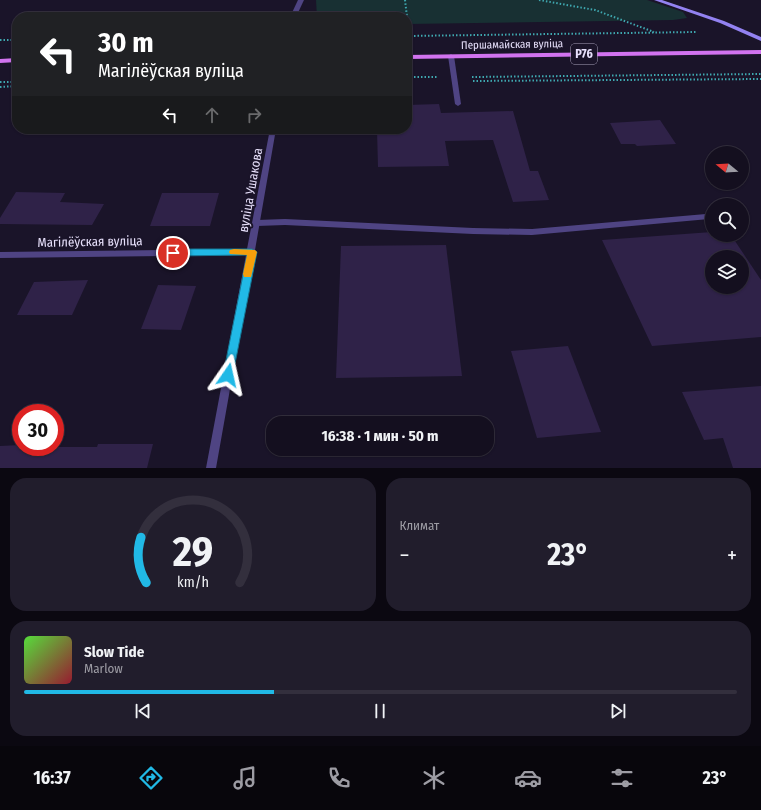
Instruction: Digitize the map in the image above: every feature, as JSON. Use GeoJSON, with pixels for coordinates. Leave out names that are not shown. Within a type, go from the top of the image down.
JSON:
{"type":"FeatureCollection","features":[{"type":"Feature","properties":{"kind":"main road"},"geometry":{"type":"LineString","coordinates":[[657,0],[722,22],[761,39]]}},
{"type":"Feature","properties":{"kind":"main road","name":"Першамайская вуліца"},"geometry":{"type":"LineString","coordinates":[[412,57],[761,52]]}},
{"type":"Feature","properties":{"kind":"main road"},"geometry":{"type":"LineString","coordinates":[[0,61],[12,60]]}},
{"type":"Feature","properties":{"kind":"street"},"geometry":{"type":"LineString","coordinates":[[295,12],[301,0]]}},
{"type":"Feature","properties":{"kind":"street"},"geometry":{"type":"LineString","coordinates":[[451,56],[458,104]]}},
{"type":"Feature","properties":{"kind":"street","name":"вуліца Ушакова"},"geometry":{"type":"LineString","coordinates":[[211,468],[252,252],[272,134]]}},
{"type":"Feature","properties":{"kind":"street"},"geometry":{"type":"LineString","coordinates":[[257,223],[284,222],[473,231],[532,232],[705,217]]}},
{"type":"Feature","properties":{"kind":"street","name":"Магілёўская вуліца"},"geometry":{"type":"LineString","coordinates":[[0,255],[252,252]]}},
{"type":"Feature","properties":{"kind":"path"},"geometry":{"type":"LineString","coordinates":[[406,0],[407,12]]}},
{"type":"Feature","properties":{"kind":"path"},"geometry":{"type":"LineString","coordinates":[[539,0],[595,10],[656,32]]}},
{"type":"Feature","properties":{"kind":"path"},"geometry":{"type":"LineString","coordinates":[[412,36],[701,32]]}},
{"type":"Feature","properties":{"kind":"path"},"geometry":{"type":"LineString","coordinates":[[0,40],[12,40]]}},
{"type":"Feature","properties":{"kind":"path"},"geometry":{"type":"LineString","coordinates":[[454,79],[761,74]]}},
{"type":"Feature","properties":{"kind":"path"},"geometry":{"type":"LineString","coordinates":[[412,77],[454,79],[761,78]]}},
{"type":"Feature","properties":{"kind":"path"},"geometry":{"type":"LineString","coordinates":[[0,82],[12,82]]}},
{"type":"Feature","properties":{"kind":"path"},"geometry":{"type":"LineString","coordinates":[[0,86],[12,86]]}},
{"type":"Feature","properties":{"kind":"green space"},"geometry":{"type":"Polygon","coordinates":[[[316,0],[647,0],[683,12],[687,18],[673,20],[412,24],[412,12],[317,12],[316,0]]]}},
{"type":"Feature","properties":{"kind":"building"},"geometry":{"type":"Polygon","coordinates":[[[439,104],[441,113],[513,111],[530,171],[538,171],[549,200],[513,202],[493,140],[445,141],[449,166],[378,167],[377,134],[412,134],[412,105],[439,104]]]}},
{"type":"Feature","properties":{"kind":"building"},"geometry":{"type":"Polygon","coordinates":[[[660,120],[676,144],[637,146],[635,144],[621,144],[610,123],[660,120]]]}},
{"type":"Feature","properties":{"kind":"building"},"geometry":{"type":"Polygon","coordinates":[[[16,192],[65,193],[60,202],[104,204],[92,225],[0,224],[0,218],[16,192]]]}},
{"type":"Feature","properties":{"kind":"building"},"geometry":{"type":"Polygon","coordinates":[[[162,193],[219,193],[210,226],[150,226],[162,193]]]}},
{"type":"Feature","properties":{"kind":"building"},"geometry":{"type":"Polygon","coordinates":[[[705,233],[705,242],[736,242],[741,250],[705,250],[705,294],[749,294],[749,262],[761,280],[761,337],[652,346],[602,240],[705,233]]]}},
{"type":"Feature","properties":{"kind":"building"},"geometry":{"type":"Polygon","coordinates":[[[446,245],[462,376],[336,378],[341,246],[446,245]]]}},
{"type":"Feature","properties":{"kind":"building"},"geometry":{"type":"Polygon","coordinates":[[[88,280],[72,315],[17,315],[34,282],[88,280]]]}},
{"type":"Feature","properties":{"kind":"building"},"geometry":{"type":"Polygon","coordinates":[[[158,285],[196,286],[181,330],[141,329],[158,285]]]}},
{"type":"Feature","properties":{"kind":"building"},"geometry":{"type":"Polygon","coordinates":[[[568,346],[601,432],[537,438],[511,351],[568,346]]]}},
{"type":"Feature","properties":{"kind":"building"},"geometry":{"type":"Polygon","coordinates":[[[761,386],[761,468],[733,468],[723,438],[704,440],[682,392],[761,386]]]}},
{"type":"Feature","properties":{"kind":"building"},"geometry":{"type":"Polygon","coordinates":[[[98,444],[153,444],[147,468],[0,468],[0,446],[12,445],[12,456],[64,456],[64,447],[97,447],[98,444]]]}},
{"type":"Feature","properties":{"kind":"slow traffic"},"geometry":{"type":"LineString","coordinates":[[234,252],[252,252],[248,274]]}},
{"type":"Feature","properties":{"kind":"route"},"geometry":{"type":"LineString","coordinates":[[173,253],[252,252],[228,375]]}}]}
